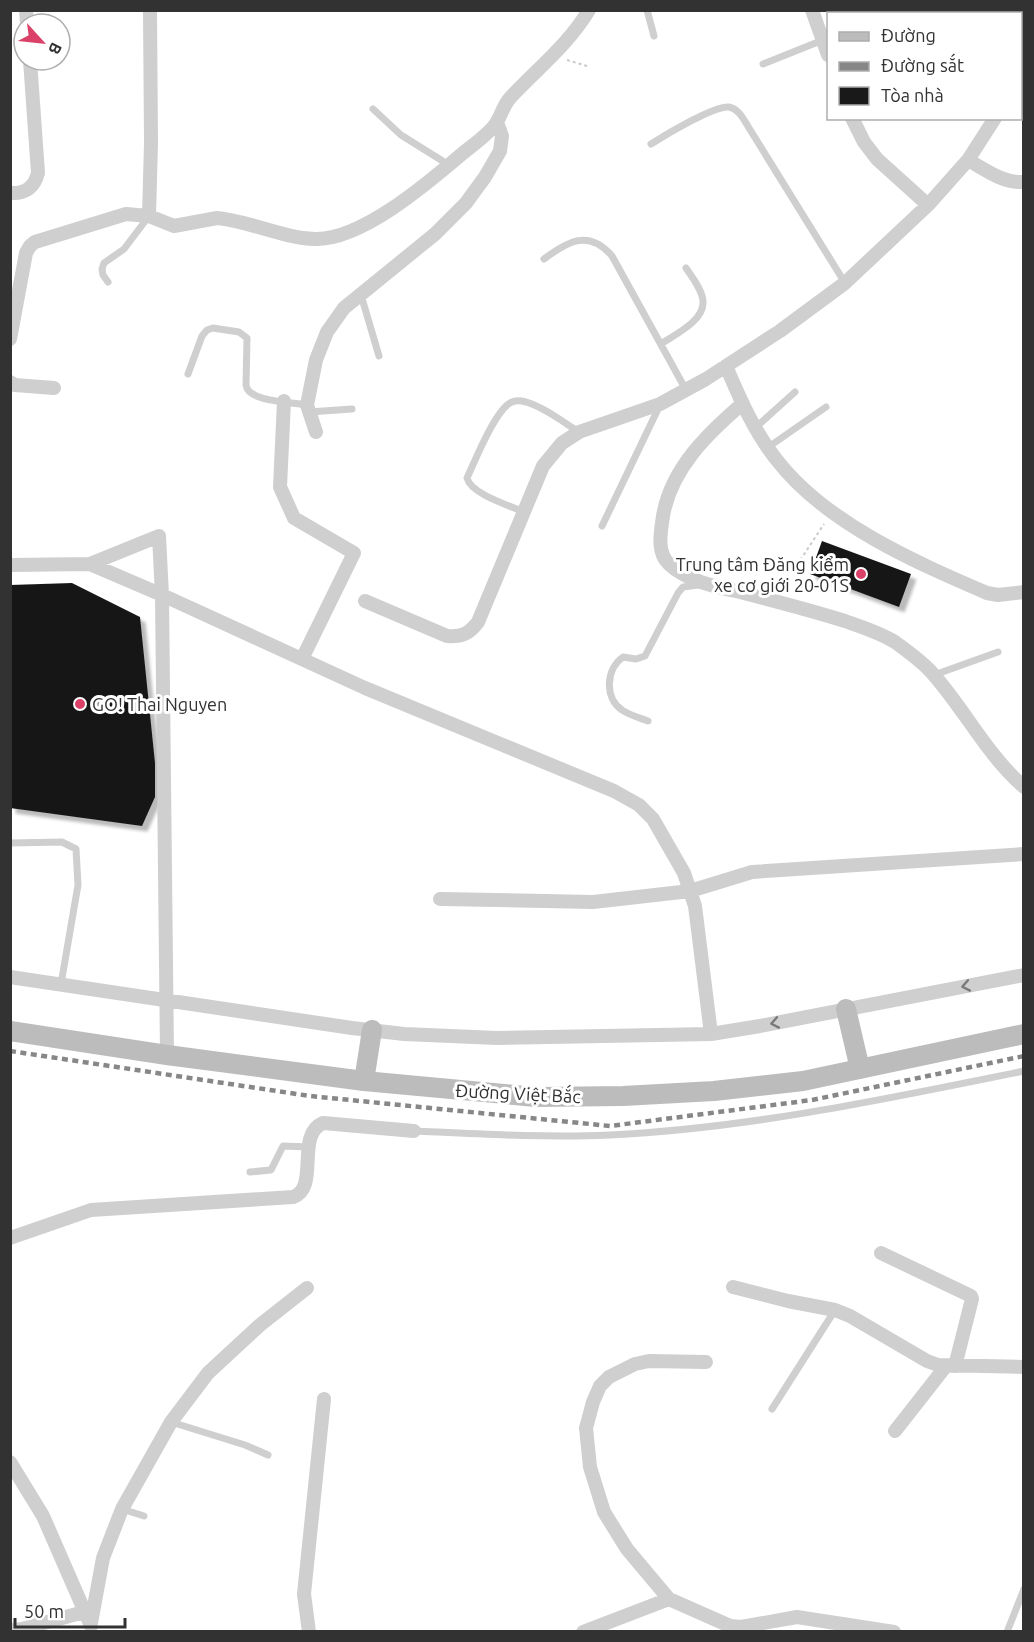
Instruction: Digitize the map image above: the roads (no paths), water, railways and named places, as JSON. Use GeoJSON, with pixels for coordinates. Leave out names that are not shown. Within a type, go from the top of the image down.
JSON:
{"type":"FeatureCollection","features":[{"type":"Feature","properties":{"kind":"main road"},"geometry":{"type":"LineString","coordinates":[[846,1009],[860,1069]]}},
{"type":"Feature","properties":{"kind":"main road"},"geometry":{"type":"LineString","coordinates":[[364,1081],[372,1030]]}},
{"type":"Feature","properties":{"kind":"main road","name":"Đường Việt Bắc"},"geometry":{"type":"LineString","coordinates":[[10,1031],[167,1055],[364,1081],[536,1097],[623,1096],[736,1089],[803,1081],[1023,1034]]}},
{"type":"Feature","properties":{"kind":"street"},"geometry":{"type":"LineString","coordinates":[[149,216],[152,143],[150,10]]}},
{"type":"Feature","properties":{"kind":"street"},"geometry":{"type":"LineString","coordinates":[[10,339],[26,253],[35,242],[126,214],[149,216],[174,226],[217,218],[315,239],[349,231],[390,210],[493,128],[508,100],[553,56],[589,10]]}},
{"type":"Feature","properties":{"kind":"street"},"geometry":{"type":"LineString","coordinates":[[813,10],[827,52]]}},
{"type":"Feature","properties":{"kind":"street"},"geometry":{"type":"LineString","coordinates":[[10,193],[21,194],[28,190],[36,180],[38,173],[31,72]]}},
{"type":"Feature","properties":{"kind":"street"},"geometry":{"type":"LineString","coordinates":[[853,120],[876,159],[928,205]]}},
{"type":"Feature","properties":{"kind":"street"},"geometry":{"type":"LineString","coordinates":[[365,601],[447,636],[461,637],[471,632],[478,622],[543,466],[562,443],[579,432],[660,404],[686,390],[780,331],[845,284],[928,205],[968,160],[994,120]]}},
{"type":"Feature","properties":{"kind":"street"},"geometry":{"type":"LineString","coordinates":[[316,432],[308,408],[316,360],[327,332],[344,308],[435,234],[466,203],[500,151],[502,136],[497,122]]}},
{"type":"Feature","properties":{"kind":"street"},"geometry":{"type":"LineString","coordinates":[[968,160],[1006,181],[1023,182]]}},
{"type":"Feature","properties":{"kind":"street"},"geometry":{"type":"LineString","coordinates":[[726,366],[742,404],[767,448],[804,489],[832,511],[874,539],[936,571],[987,593],[998,595],[1023,592]]}},
{"type":"Feature","properties":{"kind":"street"},"geometry":{"type":"LineString","coordinates":[[10,381],[15,385],[54,388]]}},
{"type":"Feature","properties":{"kind":"street"},"geometry":{"type":"LineString","coordinates":[[284,401],[280,487],[294,518],[354,553],[302,659]]}},
{"type":"Feature","properties":{"kind":"street"},"geometry":{"type":"LineString","coordinates":[[742,404],[697,445],[665,507],[661,549],[667,563],[715,586],[811,610],[879,633],[895,643],[934,675],[990,750],[1023,787]]}},
{"type":"Feature","properties":{"kind":"street"},"geometry":{"type":"LineString","coordinates":[[10,565],[90,564],[159,536],[162,595],[167,1055]]}},
{"type":"Feature","properties":{"kind":"street"},"geometry":{"type":"LineString","coordinates":[[90,564],[365,688],[614,791],[639,806],[653,819],[684,873],[690,891],[711,1034]]}},
{"type":"Feature","properties":{"kind":"street"},"geometry":{"type":"LineString","coordinates":[[440,899],[593,902],[690,891],[752,872],[1023,854]]}},
{"type":"Feature","properties":{"kind":"street"},"geometry":{"type":"LineString","coordinates":[[10,977],[372,1030],[497,1038],[711,1034],[1023,975]]}},
{"type":"Feature","properties":{"kind":"street"},"geometry":{"type":"LineString","coordinates":[[10,1238],[92,1210],[293,1197],[304,1188],[313,1130],[323,1123],[414,1131]]}},
{"type":"Feature","properties":{"kind":"street"},"geometry":{"type":"LineString","coordinates":[[881,1253],[971,1296],[972,1299],[950,1366],[895,1431]]}},
{"type":"Feature","properties":{"kind":"street"},"geometry":{"type":"LineString","coordinates":[[733,1287],[835,1310],[938,1365],[1023,1367]]}},
{"type":"Feature","properties":{"kind":"street"},"geometry":{"type":"LineString","coordinates":[[89,1622],[103,1558],[122,1509],[171,1422],[207,1374],[260,1325],[307,1288]]}},
{"type":"Feature","properties":{"kind":"street"},"geometry":{"type":"LineString","coordinates":[[706,1362],[649,1361],[635,1364],[609,1377],[600,1386],[593,1402],[586,1428],[590,1467],[604,1512],[627,1549],[669,1599],[731,1629],[797,1617],[894,1632]]}},
{"type":"Feature","properties":{"kind":"street"},"geometry":{"type":"LineString","coordinates":[[309,1632],[304,1594],[324,1399]]}},
{"type":"Feature","properties":{"kind":"street"},"geometry":{"type":"LineString","coordinates":[[10,1462],[43,1516],[89,1622]]}},
{"type":"Feature","properties":{"kind":"street"},"geometry":{"type":"LineString","coordinates":[[583,1632],[669,1599]]}},
{"type":"Feature","properties":{"kind":"street"},"geometry":{"type":"LineString","coordinates":[[10,1630],[89,1622]]}},
{"type":"Feature","properties":{"kind":"lane"},"geometry":{"type":"LineString","coordinates":[[647,10],[654,36]]}},
{"type":"Feature","properties":{"kind":"lane"},"geometry":{"type":"LineString","coordinates":[[763,64],[823,40]]}},
{"type":"Feature","properties":{"kind":"lane"},"geometry":{"type":"LineString","coordinates":[[651,144],[715,110],[733,108],[749,128],[845,284]]}},
{"type":"Feature","properties":{"kind":"lane"},"geometry":{"type":"LineString","coordinates":[[373,109],[401,135],[449,165]]}},
{"type":"Feature","properties":{"kind":"lane"},"geometry":{"type":"LineString","coordinates":[[108,282],[103,275],[104,263],[124,249],[149,216]]}},
{"type":"Feature","properties":{"kind":"lane"},"geometry":{"type":"LineString","coordinates":[[544,259],[565,244],[582,241],[594,242],[605,247],[686,390]]}},
{"type":"Feature","properties":{"kind":"lane"},"geometry":{"type":"LineString","coordinates":[[661,344],[693,322],[701,312],[703,303],[701,295],[686,268]]}},
{"type":"Feature","properties":{"kind":"lane"},"geometry":{"type":"LineString","coordinates":[[361,295],[379,356]]}},
{"type":"Feature","properties":{"kind":"lane"},"geometry":{"type":"LineString","coordinates":[[188,374],[202,336],[207,330],[213,328],[239,332],[247,338],[247,390],[255,396],[308,408],[352,409]]}},
{"type":"Feature","properties":{"kind":"lane"},"geometry":{"type":"LineString","coordinates":[[755,428],[795,392]]}},
{"type":"Feature","properties":{"kind":"lane"},"geometry":{"type":"LineString","coordinates":[[524,512],[476,491],[469,485],[467,478],[494,422],[505,407],[512,402],[523,401],[534,405],[579,432]]}},
{"type":"Feature","properties":{"kind":"lane"},"geometry":{"type":"LineString","coordinates":[[602,526],[660,404]]}},
{"type":"Feature","properties":{"kind":"lane"},"geometry":{"type":"LineString","coordinates":[[767,448],[826,407]]}},
{"type":"Feature","properties":{"kind":"lane"},"geometry":{"type":"LineString","coordinates":[[648,721],[622,711],[615,703],[609,692],[610,674],[616,662],[623,657],[636,659],[645,656],[672,602],[683,587],[689,585],[715,586]]}},
{"type":"Feature","properties":{"kind":"lane"},"geometry":{"type":"LineString","coordinates":[[934,675],[998,652]]}},
{"type":"Feature","properties":{"kind":"lane"},"geometry":{"type":"LineString","coordinates":[[10,843],[62,842],[76,849],[78,885],[61,984]]}},
{"type":"Feature","properties":{"kind":"lane"},"geometry":{"type":"LineString","coordinates":[[414,1131],[514,1135],[609,1135],[697,1129],[843,1108],[1023,1071]]}},
{"type":"Feature","properties":{"kind":"lane"},"geometry":{"type":"LineString","coordinates":[[250,1172],[271,1170],[283,1146],[309,1147]]}},
{"type":"Feature","properties":{"kind":"lane"},"geometry":{"type":"LineString","coordinates":[[772,1409],[835,1310]]}},
{"type":"Feature","properties":{"kind":"lane"},"geometry":{"type":"LineString","coordinates":[[171,1422],[245,1445],[268,1455]]}},
{"type":"Feature","properties":{"kind":"lane"},"geometry":{"type":"LineString","coordinates":[[122,1509],[144,1516]]}},
{"type":"Feature","properties":{"kind":"lane"},"geometry":{"type":"LineString","coordinates":[[1007,1632],[1023,1589]]}},
{"type":"Feature","properties":{"kind":"railway"},"geometry":{"type":"LineString","coordinates":[[10,1051],[310,1096],[610,1126],[812,1100],[1024,1056]]}},
{"type":"Feature","properties":{"kind":"place","name":"Trung tâm Đăng kiểm xe cơ giới 20-01S"},"geometry":{"type":"Point","coordinates":[861,574]}},
{"type":"Feature","properties":{"kind":"place","name":"GO! Thai Nguyen"},"geometry":{"type":"Point","coordinates":[80,704]}}]}
